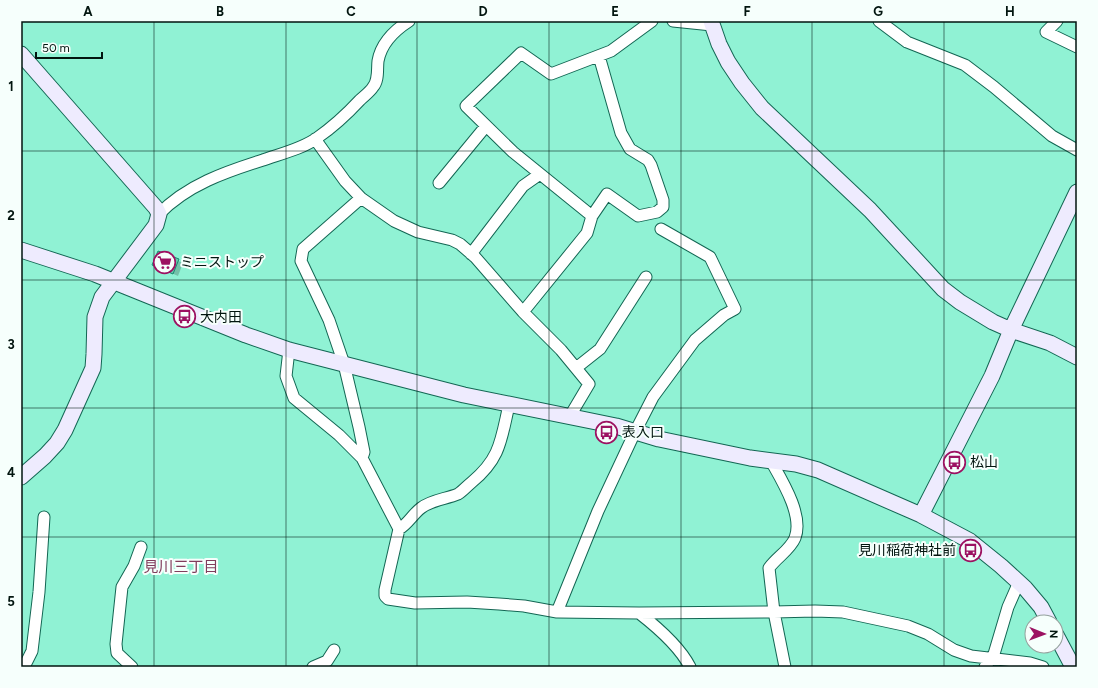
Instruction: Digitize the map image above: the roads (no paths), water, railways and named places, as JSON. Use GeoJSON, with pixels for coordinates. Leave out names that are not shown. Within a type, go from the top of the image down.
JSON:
{"type":"FeatureCollection","features":[{"type":"Feature","properties":{"kind":"street"},"geometry":{"type":"LineString","coordinates":[[21,477],[45,456],[57,443],[68,423],[93,368],[95,317],[102,297],[156,225],[159,214],[167,206],[196,185],[246,165],[297,148],[315,139],[338,122],[374,87],[378,73],[380,52],[389,38],[400,27],[409,21]]}},
{"type":"Feature","properties":{"kind":"street"},"geometry":{"type":"LineString","coordinates":[[592,216],[513,152],[466,106],[521,53],[550,74],[611,51],[652,21]]}},
{"type":"Feature","properties":{"kind":"street"},"geometry":{"type":"LineString","coordinates":[[672,21],[711,23],[728,62],[742,83],[762,108],[870,210],[943,289],[979,314],[1011,330],[1050,343],[1077,357]]}},
{"type":"Feature","properties":{"kind":"street"},"geometry":{"type":"LineString","coordinates":[[879,21],[907,42],[965,65],[994,87],[1052,136],[1077,150]]}},
{"type":"Feature","properties":{"kind":"street"},"geometry":{"type":"LineString","coordinates":[[1057,21],[1046,32],[1077,47]]}},
{"type":"Feature","properties":{"kind":"street"},"geometry":{"type":"LineString","coordinates":[[21,54],[156,208],[159,214]]}},
{"type":"Feature","properties":{"kind":"street"},"geometry":{"type":"LineString","coordinates":[[523,312],[587,233],[592,216],[607,194],[638,216],[657,212],[662,207],[662,200],[651,165],[648,160],[630,149],[621,133],[599,56]]}},
{"type":"Feature","properties":{"kind":"street"},"geometry":{"type":"LineString","coordinates":[[439,183],[486,126]]}},
{"type":"Feature","properties":{"kind":"street"},"geometry":{"type":"LineString","coordinates":[[315,139],[345,181],[361,198],[394,221],[418,232],[452,240],[460,244],[471,254],[523,312],[561,350],[589,384],[570,416]]}},
{"type":"Feature","properties":{"kind":"street"},"geometry":{"type":"LineString","coordinates":[[471,254],[523,186],[540,174]]}},
{"type":"Feature","properties":{"kind":"street"},"geometry":{"type":"LineString","coordinates":[[921,515],[992,376],[1011,330],[1077,192]]}},
{"type":"Feature","properties":{"kind":"street"},"geometry":{"type":"LineString","coordinates":[[361,198],[303,249],[301,261],[329,320],[344,364],[364,452],[362,458]]}},
{"type":"Feature","properties":{"kind":"street"},"geometry":{"type":"LineString","coordinates":[[557,612],[598,511],[653,397],[695,340],[724,315],[734,309],[710,257],[661,229]]}},
{"type":"Feature","properties":{"kind":"street"},"geometry":{"type":"LineString","coordinates":[[21,250],[113,281],[239,332],[289,350],[509,405],[570,416],[659,439],[710,450],[796,464],[818,470],[921,515],[970,542],[1001,566],[1018,582],[1034,598],[1044,614]]}},
{"type":"Feature","properties":{"kind":"street"},"geometry":{"type":"LineString","coordinates":[[576,368],[600,349],[646,277]]}},
{"type":"Feature","properties":{"kind":"street"},"geometry":{"type":"LineString","coordinates":[[289,350],[286,376],[294,398],[339,435],[362,458],[399,530],[385,590],[385,596],[388,599],[415,604],[466,602],[499,604],[524,606],[557,612],[842,612],[908,626],[928,634],[954,650],[988,663],[1010,660],[1043,667]]}},
{"type":"Feature","properties":{"kind":"street"},"geometry":{"type":"LineString","coordinates":[[399,530],[406,525],[420,508],[459,493],[481,475],[491,463],[497,452],[509,405]]}},
{"type":"Feature","properties":{"kind":"street"},"geometry":{"type":"LineString","coordinates":[[770,460],[786,488],[796,516],[797,528],[795,538],[788,548],[769,568],[774,612],[785,667]]}},
{"type":"Feature","properties":{"kind":"street"},"geometry":{"type":"LineString","coordinates":[[24,667],[32,651],[39,592],[44,516]]}},
{"type":"Feature","properties":{"kind":"street"},"geometry":{"type":"LineString","coordinates":[[132,667],[117,653],[116,644],[122,587],[134,566],[141,547]]}},
{"type":"Feature","properties":{"kind":"street"},"geometry":{"type":"LineString","coordinates":[[988,663],[994,654],[1008,607],[1018,582]]}},
{"type":"Feature","properties":{"kind":"street"},"geometry":{"type":"LineString","coordinates":[[639,613],[676,648],[690,667]]}},
{"type":"Feature","properties":{"kind":"street"},"geometry":{"type":"LineString","coordinates":[[313,667],[327,661],[334,650]]}},
{"type":"Feature","properties":{"kind":"street"},"geometry":{"type":"LineString","coordinates":[[1064,650],[1073,667]]}},
{"type":"Feature","properties":{"kind":"place","name":"ミニストップ"},"geometry":{"type":"Point","coordinates":[165,262]}},
{"type":"Feature","properties":{"kind":"place","name":"大内田"},"geometry":{"type":"Point","coordinates":[184,317]}},
{"type":"Feature","properties":{"kind":"place","name":"表入口"},"geometry":{"type":"Point","coordinates":[607,432]}},
{"type":"Feature","properties":{"kind":"place","name":"松山"},"geometry":{"type":"Point","coordinates":[954,462]}},
{"type":"Feature","properties":{"kind":"place","name":"見川稲荷神社前"},"geometry":{"type":"Point","coordinates":[971,550]}},
{"type":"Feature","properties":{"kind":"district","name":"見川三丁目"},"geometry":{"type":"Point","coordinates":[181,567]}}]}
